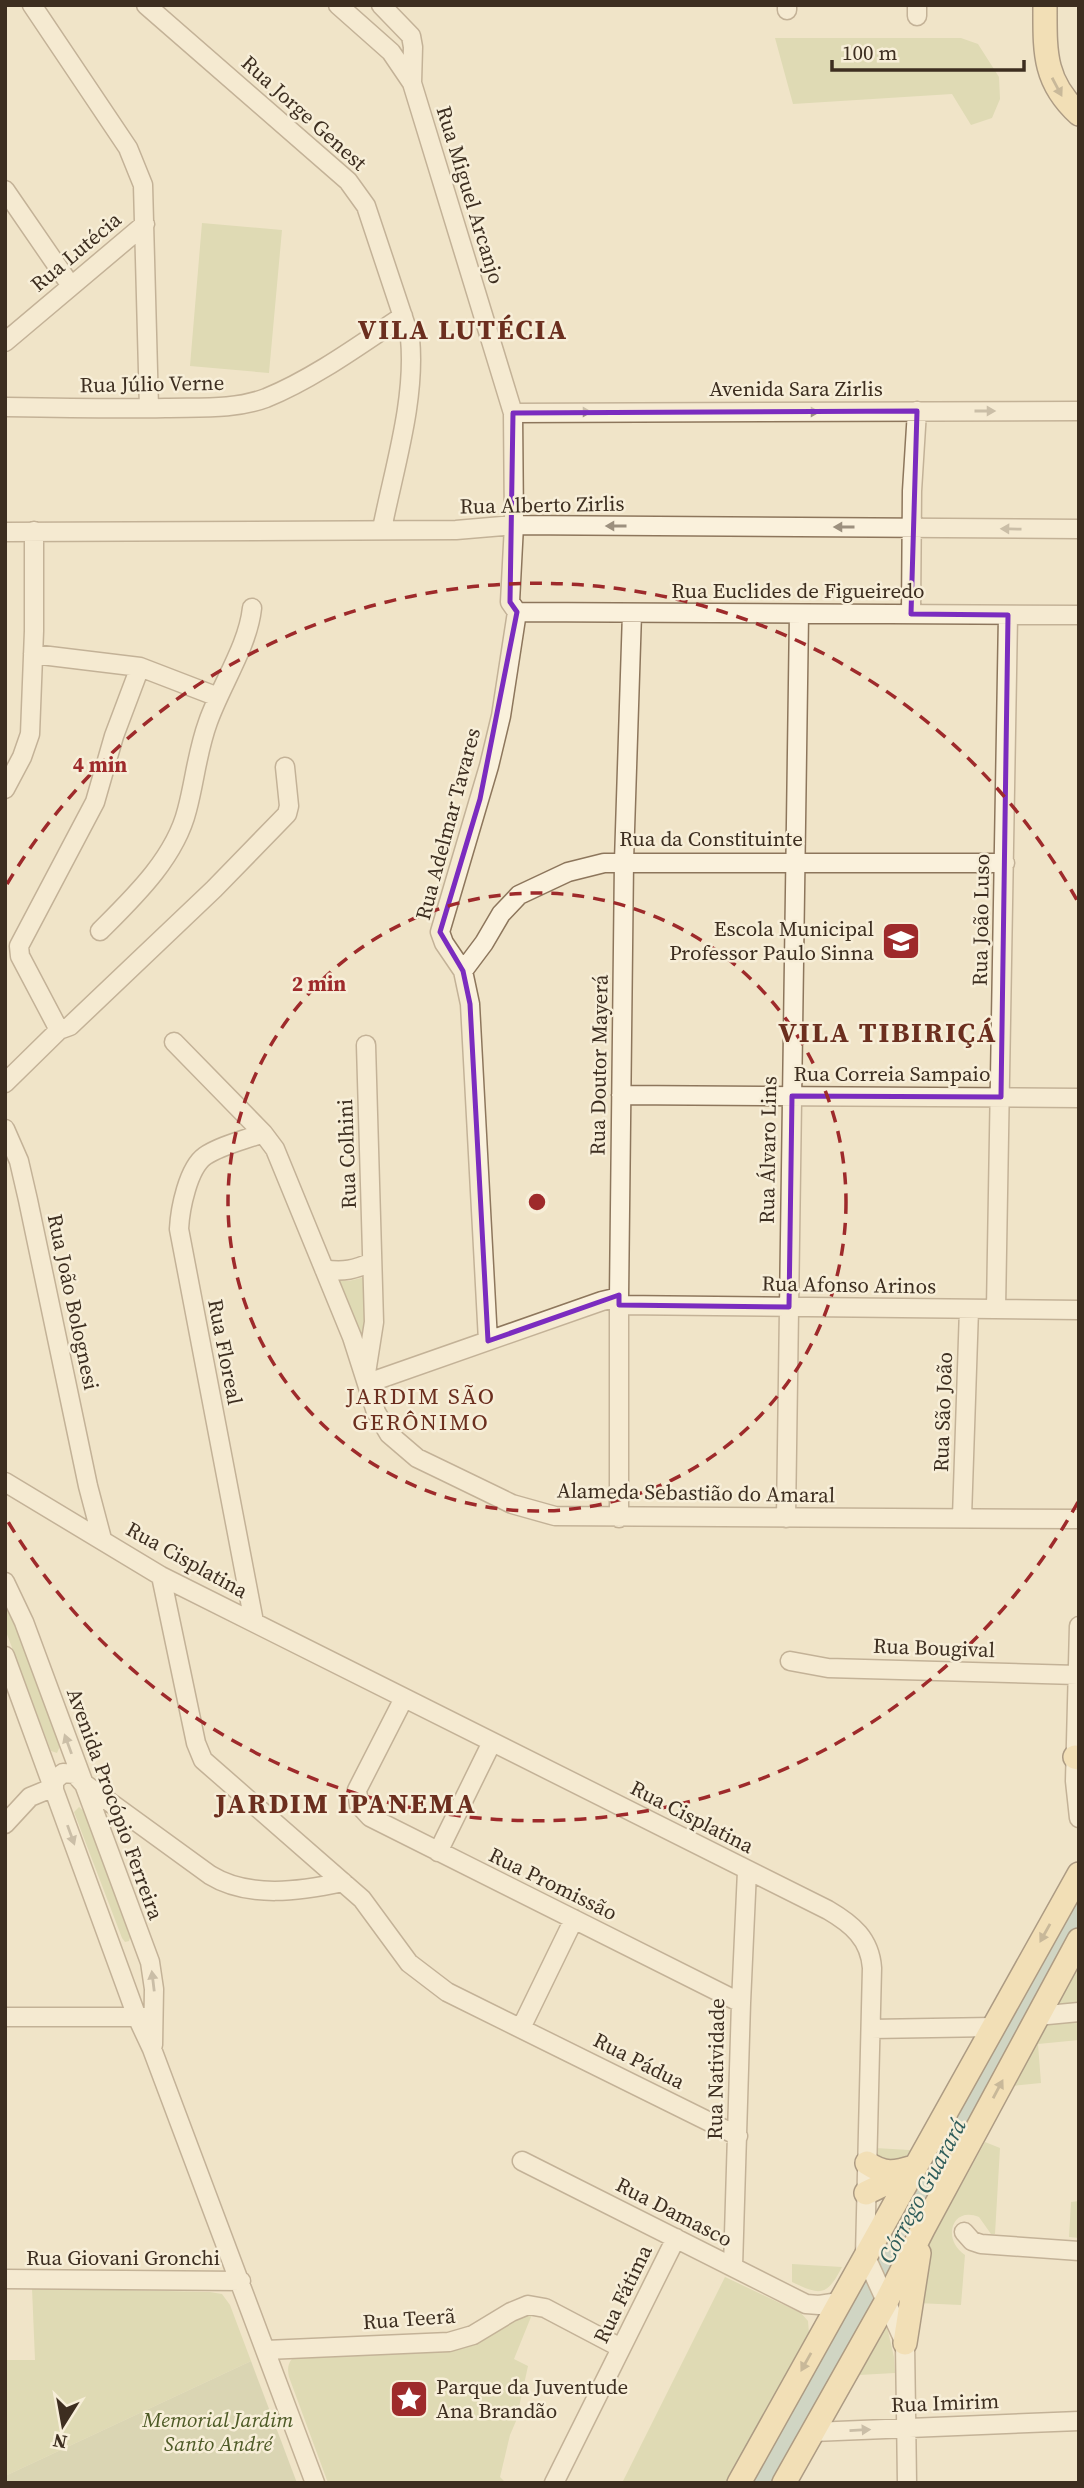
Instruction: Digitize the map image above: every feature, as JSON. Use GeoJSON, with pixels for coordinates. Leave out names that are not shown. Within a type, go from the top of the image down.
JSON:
{"type":"FeatureCollection","features":[{"type":"Feature","properties":{"kind":"main road"},"geometry":{"type":"LineString","coordinates":[[1045,5],[1046,53],[1051,76],[1062,97],[1079,114]]}},
{"type":"Feature","properties":{"kind":"main road"},"geometry":{"type":"LineString","coordinates":[[739,2483],[839,2302],[868,2261],[912,2169],[1079,1874]]}},
{"type":"Feature","properties":{"kind":"main road"},"geometry":{"type":"LineString","coordinates":[[784,2483],[813,2432],[882,2293],[923,2229],[1079,1940]]}},
{"type":"Feature","properties":{"kind":"main road"},"geometry":{"type":"LineString","coordinates":[[867,2163],[879,2171],[891,2173],[912,2169]]}},
{"type":"Feature","properties":{"kind":"main road"},"geometry":{"type":"LineString","coordinates":[[866,2193],[912,2169]]}},
{"type":"Feature","properties":{"kind":"main road"},"geometry":{"type":"LineString","coordinates":[[905,2343],[923,2229]]}},
{"type":"Feature","properties":{"kind":"street"},"geometry":{"type":"LineString","coordinates":[[32,5],[128,148],[143,185],[149,408]]}},
{"type":"Feature","properties":{"kind":"street","name":"Rua Jorge Genest"},"geometry":{"type":"LineString","coordinates":[[146,5],[355,188],[366,206],[410,338],[412,358],[409,394],[382,529]]}},
{"type":"Feature","properties":{"kind":"street"},"geometry":{"type":"LineString","coordinates":[[338,5],[391,52],[412,83]]}},
{"type":"Feature","properties":{"kind":"street"},"geometry":{"type":"LineString","coordinates":[[381,5],[411,36],[412,83]]}},
{"type":"Feature","properties":{"kind":"street"},"geometry":{"type":"LineString","coordinates":[[391,52],[402,48],[411,36]]}},
{"type":"Feature","properties":{"kind":"street","name":"Rua Miguel Arcanjo"},"geometry":{"type":"LineString","coordinates":[[412,83],[513,413],[514,525]]}},
{"type":"Feature","properties":{"kind":"street"},"geometry":{"type":"LineString","coordinates":[[5,190],[71,286]]}},
{"type":"Feature","properties":{"kind":"street","name":"Rua Lutécia"},"geometry":{"type":"LineString","coordinates":[[5,342],[145,224]]}},
{"type":"Feature","properties":{"kind":"street","name":"Rua Júlio Verne"},"geometry":{"type":"LineString","coordinates":[[5,407],[223,407],[265,398],[334,361],[403,316]]}},
{"type":"Feature","properties":{"kind":"street"},"geometry":{"type":"LineString","coordinates":[[911,614],[917,411]]}},
{"type":"Feature","properties":{"kind":"street","name":"Avenida Sara Zirlis"},"geometry":{"type":"LineString","coordinates":[[513,413],[1079,411]]}},
{"type":"Feature","properties":{"kind":"street","name":"Rua Alberto Zirlis"},"geometry":{"type":"LineString","coordinates":[[5,532],[456,530],[514,525],[1079,530]]}},
{"type":"Feature","properties":{"kind":"street","name":"Rua Adelmar Tavares"},"geometry":{"type":"LineString","coordinates":[[488,1341],[470,1004],[463,971],[444,943],[440,932],[501,716],[517,612],[510,602],[514,525]]}},
{"type":"Feature","properties":{"kind":"street"},"geometry":{"type":"LineString","coordinates":[[5,789],[22,757],[30,734],[34,531]]}},
{"type":"Feature","properties":{"kind":"street"},"geometry":{"type":"LineString","coordinates":[[100,931],[134,897],[180,830],[187,811],[195,760],[218,697],[247,631],[252,608]]}},
{"type":"Feature","properties":{"kind":"street","name":"Rua Euclides de Figueiredo"},"geometry":{"type":"LineString","coordinates":[[517,612],[1079,615]]}},
{"type":"Feature","properties":{"kind":"street","name":"Rua Doutor Mayerá"},"geometry":{"type":"LineString","coordinates":[[619,1518],[624,861],[632,613]]}},
{"type":"Feature","properties":{"kind":"street","name":"Rua Álvaro Lins"},"geometry":{"type":"LineString","coordinates":[[786,1518],[799,614]]}},
{"type":"Feature","properties":{"kind":"street","name":"Rua João Luso"},"geometry":{"type":"LineString","coordinates":[[996,1309],[1008,615]]}},
{"type":"Feature","properties":{"kind":"street"},"geometry":{"type":"LineString","coordinates":[[33,654],[140,667],[218,697]]}},
{"type":"Feature","properties":{"kind":"street"},"geometry":{"type":"LineString","coordinates":[[59,1030],[30,978],[20,956],[19,946],[95,802],[114,736],[140,667]]}},
{"type":"Feature","properties":{"kind":"street"},"geometry":{"type":"LineString","coordinates":[[5,1083],[59,1030],[70,1026],[214,889],[288,814],[285,766]]}},
{"type":"Feature","properties":{"kind":"street","name":"Rua da Constituinte"},"geometry":{"type":"LineString","coordinates":[[463,971],[501,914],[519,895],[568,872],[604,863],[1005,863]]}},
{"type":"Feature","properties":{"kind":"street","name":"Alameda Sebastião do Amaral"},"geometry":{"type":"LineString","coordinates":[[174,1042],[263,1133],[282,1161],[367,1380],[381,1424],[400,1445],[417,1458],[526,1510],[555,1516],[1079,1519]]}},
{"type":"Feature","properties":{"kind":"street","name":"Rua Colhini"},"geometry":{"type":"LineString","coordinates":[[366,1045],[374,1322],[367,1380]]}},
{"type":"Feature","properties":{"kind":"street","name":"Rua Correia Sampaio"},"geometry":{"type":"LineString","coordinates":[[621,1095],[1079,1098]]}},
{"type":"Feature","properties":{"kind":"street","name":"Rua João Bolognesi"},"geometry":{"type":"LineString","coordinates":[[5,1129],[19,1161],[88,1486],[102,1539]]}},
{"type":"Feature","properties":{"kind":"street","name":"Rua Floreal"},"geometry":{"type":"LineString","coordinates":[[254,1622],[179,1229],[183,1203],[193,1171],[204,1157],[263,1133]]}},
{"type":"Feature","properties":{"kind":"street"},"geometry":{"type":"LineString","coordinates":[[324,1269],[338,1272],[372,1262]]}},
{"type":"Feature","properties":{"kind":"street","name":"Rua Afonso Arinos"},"geometry":{"type":"LineString","coordinates":[[367,1380],[601,1301],[789,1307],[1079,1310]]}},
{"type":"Feature","properties":{"kind":"street","name":"Rua São João"},"geometry":{"type":"LineString","coordinates":[[962,1517],[970,1309]]}},
{"type":"Feature","properties":{"kind":"street","name":"Rua Cisplatina"},"geometry":{"type":"LineString","coordinates":[[5,1482],[161,1576],[828,1910],[856,1929],[865,1940],[872,1960],[866,2193],[868,2261],[905,2343],[907,2483]]}},
{"type":"Feature","properties":{"kind":"street"},"geometry":{"type":"LineString","coordinates":[[69,1520],[88,1486]]}},
{"type":"Feature","properties":{"kind":"street","name":"Rua Pádua"},"geometry":{"type":"LineString","coordinates":[[161,1576],[196,1743],[203,1760],[362,1899],[395,1947],[416,1970],[447,1992],[737,2136]]}},
{"type":"Feature","properties":{"kind":"street","name":"Avenida Procópio Ferreira"},"geometry":{"type":"LineString","coordinates":[[5,1582],[24,1622],[150,1962],[155,1989],[146,2017]]}},
{"type":"Feature","properties":{"kind":"street"},"geometry":{"type":"LineString","coordinates":[[1079,1626],[1075,1781],[1079,1818]]}},
{"type":"Feature","properties":{"kind":"street","name":"Avenida Procópio Ferreira"},"geometry":{"type":"LineString","coordinates":[[5,1656],[146,2017],[152,2049],[315,2483]]}},
{"type":"Feature","properties":{"kind":"street","name":"Rua Bougival"},"geometry":{"type":"LineString","coordinates":[[790,1661],[828,1668],[1077,1675]]}},
{"type":"Feature","properties":{"kind":"street","name":"Rua Promissão"},"geometry":{"type":"LineString","coordinates":[[404,1698],[359,1783],[356,1794],[359,1805],[370,1817],[740,2003]]}},
{"type":"Feature","properties":{"kind":"street"},"geometry":{"type":"LineString","coordinates":[[438,1852],[492,1742]]}},
{"type":"Feature","properties":{"kind":"street"},"geometry":{"type":"LineString","coordinates":[[5,1824],[30,1797],[54,1787],[60,1796],[70,1798],[79,1793],[82,1782],[210,1875],[228,1884],[289,1891],[343,1882]]}},
{"type":"Feature","properties":{"kind":"street","name":"Rua Natividade"},"geometry":{"type":"LineString","coordinates":[[733,2267],[740,2003],[747,1871]]}},
{"type":"Feature","properties":{"kind":"street"},"geometry":{"type":"LineString","coordinates":[[521,2028],[574,1919]]}},
{"type":"Feature","properties":{"kind":"street"},"geometry":{"type":"LineString","coordinates":[[1037,2016],[1079,2012]]}},
{"type":"Feature","properties":{"kind":"street"},"geometry":{"type":"LineString","coordinates":[[5,2017],[146,2017]]}},
{"type":"Feature","properties":{"kind":"street"},"geometry":{"type":"LineString","coordinates":[[871,2029],[993,2026]]}},
{"type":"Feature","properties":{"kind":"street","name":"Rua Damasco"},"geometry":{"type":"LineString","coordinates":[[522,2161],[806,2304]]}},
{"type":"Feature","properties":{"kind":"street"},"geometry":{"type":"LineString","coordinates":[[964,2232],[972,2241],[981,2244],[1079,2251]]}},
{"type":"Feature","properties":{"kind":"street","name":"Rua Fátima"},"geometry":{"type":"LineString","coordinates":[[554,2483],[676,2238]]}},
{"type":"Feature","properties":{"kind":"street","name":"Rua Giovani Gronchi"},"geometry":{"type":"LineString","coordinates":[[5,2279],[241,2281]]}},
{"type":"Feature","properties":{"kind":"street"},"geometry":{"type":"LineString","coordinates":[[806,2304],[839,2302]]}},
{"type":"Feature","properties":{"kind":"street"},"geometry":{"type":"LineString","coordinates":[[806,2304],[817,2318],[822,2333]]}},
{"type":"Feature","properties":{"kind":"street","name":"Rua Teerã"},"geometry":{"type":"LineString","coordinates":[[266,2350],[449,2342],[473,2335],[528,2305],[545,2308],[621,2348]]}},
{"type":"Feature","properties":{"kind":"street","name":"Rua Imirim"},"geometry":{"type":"LineString","coordinates":[[813,2432],[1079,2421]]}},
{"type":"Feature","properties":{"kind":"highlighted area"},"geometry":{"type":"Polygon","coordinates":[[[917,411],[911,614],[1008,615],[1001,1097],[792,1096],[789,1307],[619,1305],[619,1295],[488,1341],[470,1004],[463,971],[440,932],[480,799],[517,612],[510,602],[513,413],[917,411]]]}},
{"type":"Feature","properties":{"kind":"green space"},"geometry":{"type":"Polygon","coordinates":[[[775,38],[961,38],[978,44],[999,77],[1000,99],[992,118],[971,125],[952,94],[793,104],[775,38]]]}},
{"type":"Feature","properties":{"kind":"green space"},"geometry":{"type":"Polygon","coordinates":[[[202,223],[282,230],[269,373],[190,366],[202,223]]]}},
{"type":"Feature","properties":{"kind":"green space"},"geometry":{"type":"Polygon","coordinates":[[[365,1277],[366,1334],[362,1337],[335,1280],[349,1281],[365,1277]]]}},
{"type":"Feature","properties":{"kind":"green space"},"geometry":{"type":"Polygon","coordinates":[[[5,1603],[17,1624],[60,1746],[57,1753],[51,1751],[5,1629],[5,1603]]]}},
{"type":"Feature","properties":{"kind":"green space"},"geometry":{"type":"Polygon","coordinates":[[[79,1807],[84,1811],[131,1935],[129,1941],[125,1942],[122,1938],[74,1812],[79,1807]]]}},
{"type":"Feature","properties":{"kind":"green space"},"geometry":{"type":"Polygon","coordinates":[[[1079,1963],[1079,2040],[1038,2044],[1041,2083],[1012,2086],[1079,1963]]]}},
{"type":"Feature","properties":{"kind":"green space"},"geometry":{"type":"Polygon","coordinates":[[[985,2142],[1000,2148],[995,2234],[991,2234],[979,2217],[969,2215],[956,2220],[952,2233],[954,2241],[965,2255],[961,2305],[917,2303],[925,2254],[930,2242],[985,2142]]]}},
{"type":"Feature","properties":{"kind":"green space"},"geometry":{"type":"Polygon","coordinates":[[[875,2148],[910,2150],[906,2157],[894,2164],[879,2158],[875,2148]]]}},
{"type":"Feature","properties":{"kind":"green space"},"geometry":{"type":"Polygon","coordinates":[[[1079,2201],[1079,2238],[1069,2237],[1071,2202],[1079,2201]]]}},
{"type":"Feature","properties":{"kind":"green space"},"geometry":{"type":"Polygon","coordinates":[[[792,2264],[842,2267],[832,2284],[822,2291],[817,2291],[792,2282],[792,2264]]]}},
{"type":"Feature","properties":{"kind":"green space","name":"Parque da Juventude Ana Brandão"},"geometry":{"type":"Polygon","coordinates":[[[725,2277],[801,2313],[808,2321],[809,2333],[728,2483],[622,2483],[725,2277]]]}},
{"type":"Feature","properties":{"kind":"green space"},"geometry":{"type":"Polygon","coordinates":[[[32,2288],[222,2294],[230,2305],[251,2361],[5,2476],[5,2360],[35,2360],[32,2288]]]}},
{"type":"Feature","properties":{"kind":"green space","name":"Parque da Juventude Ana Brandão"},"geometry":{"type":"Polygon","coordinates":[[[533,2312],[514,2359],[528,2366],[500,2477],[506,2483],[328,2483],[289,2377],[289,2365],[295,2356],[448,2349],[522,2314],[533,2312]]]}},
{"type":"Feature","properties":{"kind":"green space"},"geometry":{"type":"Polygon","coordinates":[[[887,2327],[895,2373],[859,2375],[887,2327]]]}},
{"type":"Feature","properties":{"kind":"green space","name":"Memorial Jardim Santo André"},"geometry":{"type":"Polygon","coordinates":[[[251,2361],[297,2483],[5,2483],[5,2476],[251,2361]]]}},
{"type":"Feature","properties":{"kind":"waterway","name":"Córrego Guarará"},"geometry":{"type":"LineString","coordinates":[[765,2483],[888,2259],[1029,1988],[1079,1900]]}},
{"type":"Feature","properties":{"kind":"place","name":"Escola Municipal Professor Paulo Sinna"},"geometry":{"type":"Point","coordinates":[901,941]}},
{"type":"Feature","properties":{"kind":"place","name":"Parque da Juventude Ana Brandão"},"geometry":{"type":"Point","coordinates":[409,2399]}},
{"type":"Feature","properties":{"kind":"district","name":"VILA LUTÉCIA"},"geometry":{"type":"Point","coordinates":[463,329]}},
{"type":"Feature","properties":{"kind":"district","name":"VILA TIBIRIÇÁ"},"geometry":{"type":"Point","coordinates":[888,1032]}},
{"type":"Feature","properties":{"kind":"district","name":"JARDIM SÃO GERÔNIMO"},"geometry":{"type":"Point","coordinates":[421,1409]}},
{"type":"Feature","properties":{"kind":"district","name":"JARDIM IPANEMA"},"geometry":{"type":"Point","coordinates":[346,1803]}}]}
